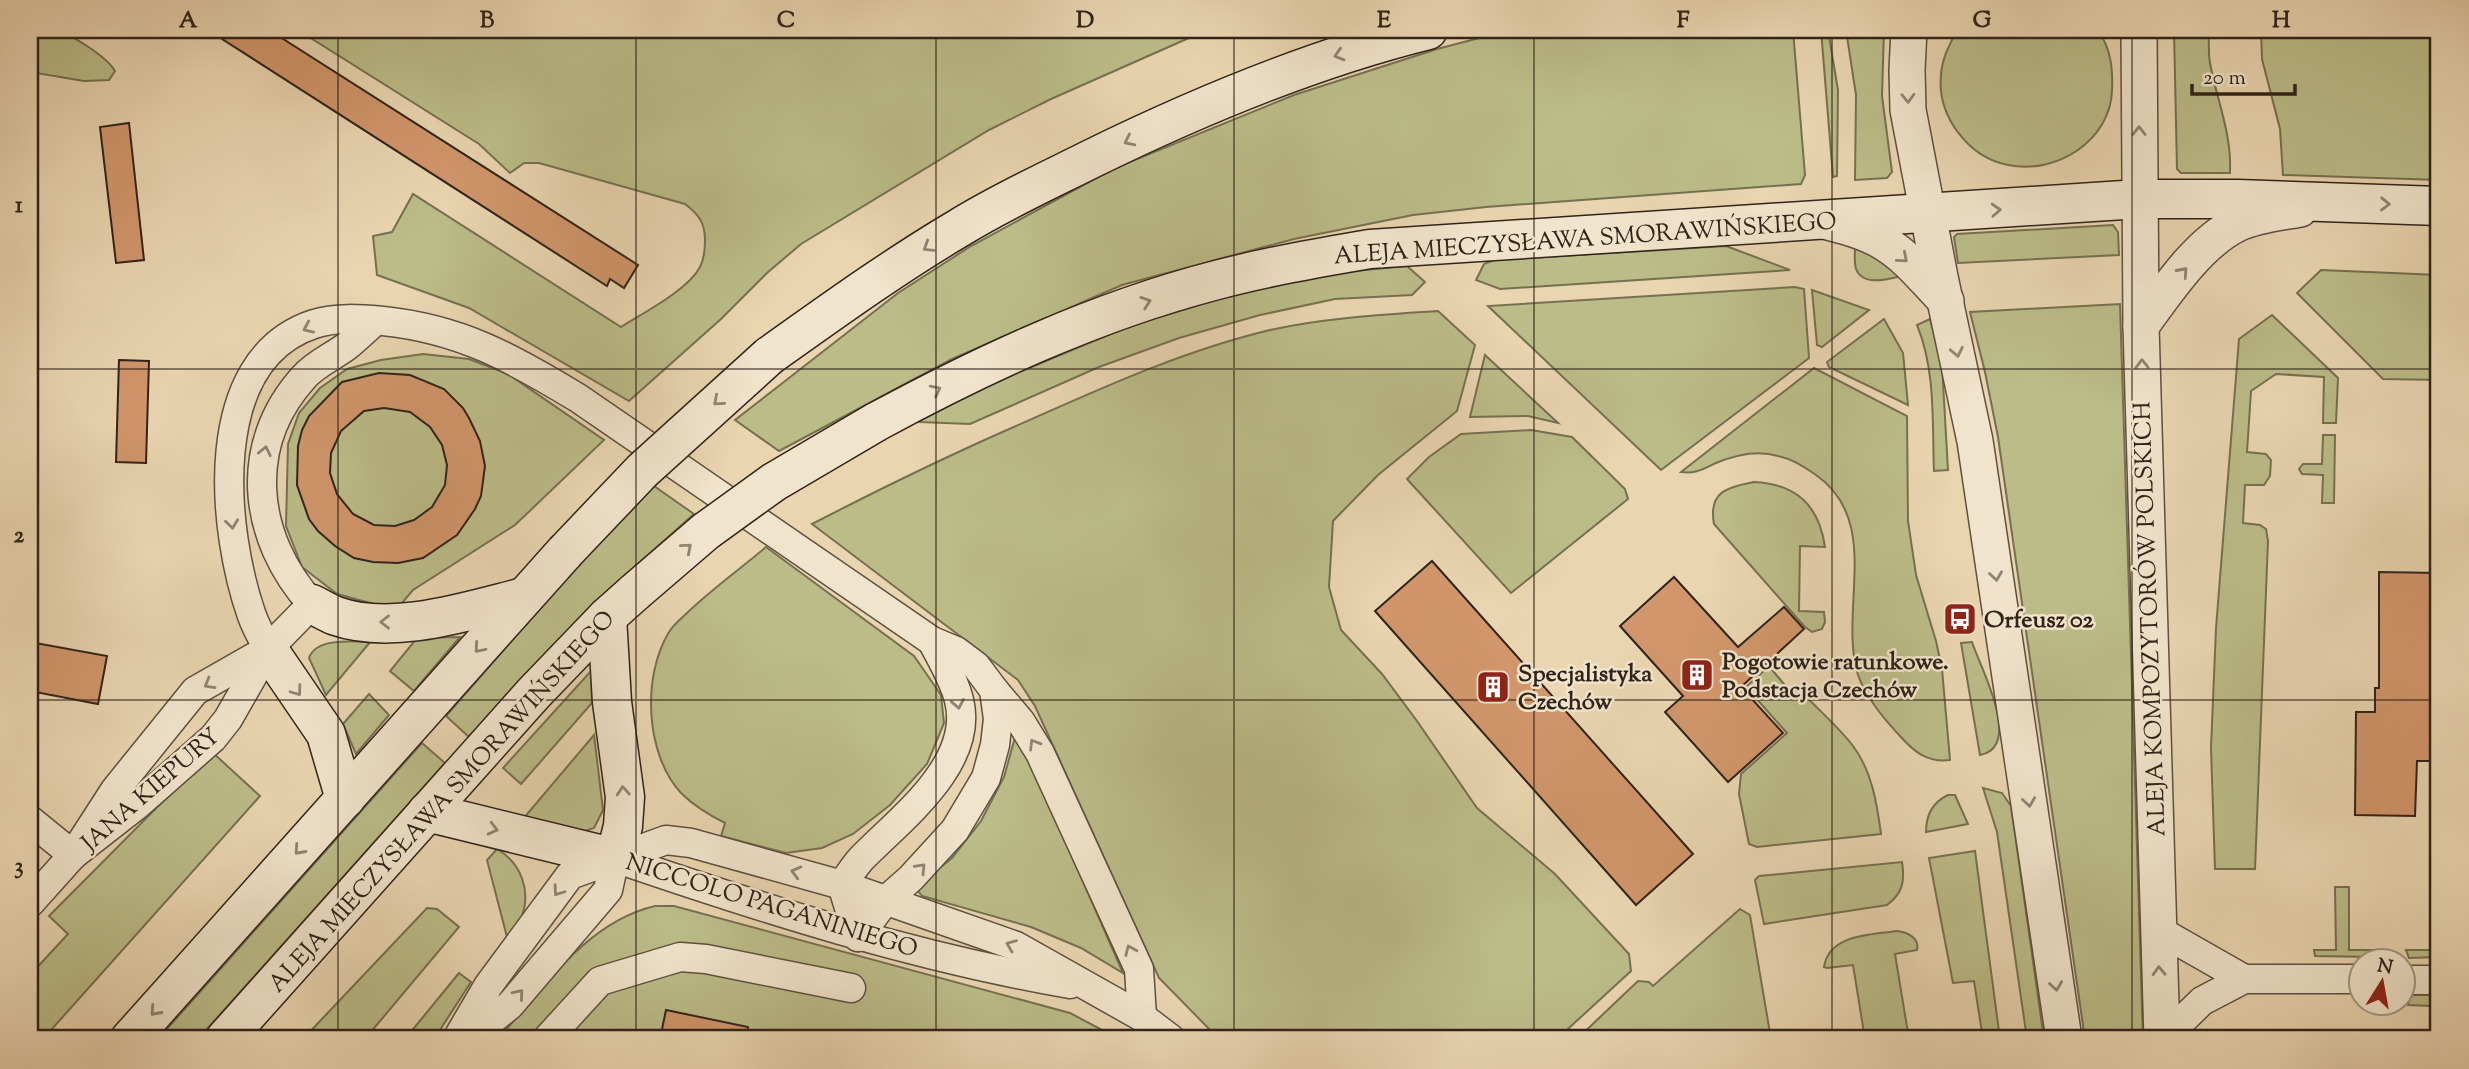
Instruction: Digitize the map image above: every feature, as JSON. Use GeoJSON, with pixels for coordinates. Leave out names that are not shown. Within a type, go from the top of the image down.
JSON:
{"type":"FeatureCollection","features":[{"type":"Feature","properties":{"kind":"main road"},"geometry":{"type":"LineString","coordinates":[[130,1039],[565,552],[642,471],[769,356],[873,283],[961,227],[1074,167],[1248,88],[1324,60],[1428,30]]}},
{"type":"Feature","properties":{"kind":"main road"},"geometry":{"type":"LineString","coordinates":[[2139,199],[2238,199],[2439,206]]}},
{"type":"Feature","properties":{"kind":"main road","name":"ALEJA MIECZYSŁAWA SMORAWIŃSKIEGO"},"geometry":{"type":"LineString","coordinates":[[225,1039],[533,694],[607,617],[706,531],[763,490],[876,422],[970,373],[1094,320],[1212,281],[1296,261],[1437,244],[2139,199]]}},
{"type":"Feature","properties":{"kind":"main road"},"geometry":{"type":"LineString","coordinates":[[312,604],[336,615],[360,621],[419,622],[524,597]]}},
{"type":"Feature","properties":{"kind":"main road"},"geometry":{"type":"LineString","coordinates":[[427,813],[615,858],[623,826],[625,797],[612,702],[607,617]]}},
{"type":"Feature","properties":{"kind":"main road"},"geometry":{"type":"LineString","coordinates":[[268,649],[326,734],[345,799]]}},
{"type":"Feature","properties":{"kind":"street"},"geometry":{"type":"LineString","coordinates":[[1909,30],[1909,110],[1975,441],[2064,1039]]}},
{"type":"Feature","properties":{"kind":"street","name":"ALEJA KOMPOZYTORÓW POLSKICH"},"geometry":{"type":"LineString","coordinates":[[2139,30],[2141,326],[2163,1039]]}},
{"type":"Feature","properties":{"kind":"street"},"geometry":{"type":"LineString","coordinates":[[2141,326],[2168,288],[2212,240],[2237,224],[2261,216],[2331,203]]}},
{"type":"Feature","properties":{"kind":"street"},"geometry":{"type":"LineString","coordinates":[[1821,220],[1846,226],[1886,244],[1946,301]]}},
{"type":"Feature","properties":{"kind":"street"},"geometry":{"type":"LineString","coordinates":[[268,649],[252,617],[243,587],[231,523],[230,452],[241,397],[267,355],[314,324],[344,319],[439,330],[471,340],[517,361],[578,398],[932,642],[956,651],[976,666],[1021,722],[1040,753],[1139,969],[1142,1017]]}},
{"type":"Feature","properties":{"kind":"street"},"geometry":{"type":"LineString","coordinates":[[312,604],[293,583],[270,529],[263,496],[262,464],[268,432],[281,405],[306,374],[349,345],[375,321]]}},
{"type":"Feature","properties":{"kind":"street","name":"JANA KIEPURY"},"geometry":{"type":"LineString","coordinates":[[73,855],[137,804],[213,737],[228,719],[268,649],[312,604]]}},
{"type":"Feature","properties":{"kind":"street"},"geometry":{"type":"LineString","coordinates":[[858,937],[842,885],[859,861],[928,792],[952,757],[960,732],[960,702],[932,642]]}},
{"type":"Feature","properties":{"kind":"street","name":"JANA KIEPURY"},"geometry":{"type":"LineString","coordinates":[[30,903],[73,855],[115,790],[195,691],[268,649]]}},
{"type":"Feature","properties":{"kind":"street"},"geometry":{"type":"LineString","coordinates":[[858,937],[886,901],[955,830],[986,778],[995,745],[998,719],[994,690]]}},
{"type":"Feature","properties":{"kind":"street"},"geometry":{"type":"LineString","coordinates":[[30,820],[73,855]]}},
{"type":"Feature","properties":{"kind":"street","name":"NICCOLO PAGANINIEGO"},"geometry":{"type":"LineString","coordinates":[[615,858],[666,840],[691,843],[842,885],[1016,946],[1142,1017],[1171,1039]]}},
{"type":"Feature","properties":{"kind":"street"},"geometry":{"type":"LineString","coordinates":[[457,1039],[488,985],[570,875],[615,858]]}},
{"type":"Feature","properties":{"kind":"street"},"geometry":{"type":"LineString","coordinates":[[468,1039],[510,1005],[608,890],[615,858]]}},
{"type":"Feature","properties":{"kind":"street","name":"NICCOLO PAGANINIEGO"},"geometry":{"type":"LineString","coordinates":[[615,858],[858,937],[1017,975],[1093,988]]}},
{"type":"Feature","properties":{"kind":"street"},"geometry":{"type":"LineString","coordinates":[[2158,930],[2244,979]]}},
{"type":"Feature","properties":{"kind":"street"},"geometry":{"type":"LineString","coordinates":[[547,1039],[600,981],[680,957],[706,959],[851,988]]}},
{"type":"Feature","properties":{"kind":"street"},"geometry":{"type":"LineString","coordinates":[[2163,1039],[2202,1001],[2244,979],[2346,979]]}},
{"type":"Feature","properties":{"kind":"street"},"geometry":{"type":"LineString","coordinates":[[2416,980],[2439,981]]}},
{"type":"Feature","properties":{"kind":"green space"},"geometry":{"type":"Polygon","coordinates":[[[30,30],[53,30],[68,35],[96,52],[115,71],[109,80],[84,81],[30,72],[30,30]]]}},
{"type":"Feature","properties":{"kind":"green space"},"geometry":{"type":"Polygon","coordinates":[[[298,30],[1207,30],[1051,99],[989,130],[801,244],[629,401],[469,308],[377,275],[373,236],[392,232],[413,194],[621,327],[676,292],[694,276],[702,261],[705,243],[702,223],[697,215],[685,204],[539,163],[524,163],[510,173],[479,144],[298,30]]]}},
{"type":"Feature","properties":{"kind":"green space"},"geometry":{"type":"Polygon","coordinates":[[[1510,30],[1793,30],[1805,175],[1801,184],[1486,207],[1413,215],[1294,239],[1122,285],[952,359],[779,451],[735,420],[898,293],[971,246],[1115,168],[1294,95],[1437,49],[1510,30]]]}},
{"type":"Feature","properties":{"kind":"green space"},"geometry":{"type":"Polygon","coordinates":[[[1821,30],[1828,30],[1838,90],[1837,176],[1833,177],[1821,30]]]}},
{"type":"Feature","properties":{"kind":"green space"},"geometry":{"type":"Polygon","coordinates":[[[1846,30],[1884,30],[1882,96],[1892,172],[1887,178],[1855,180],[1856,95],[1846,30]]]}},
{"type":"Feature","properties":{"kind":"green space"},"geometry":{"type":"Polygon","coordinates":[[[1957,30],[2098,30],[2108,52],[2112,75],[2109,109],[2102,125],[2077,151],[2044,165],[2008,165],[1993,161],[1980,153],[1958,132],[1944,105],[1941,90],[1943,63],[1957,30]]]}},
{"type":"Feature","properties":{"kind":"green space"},"geometry":{"type":"Polygon","coordinates":[[[2174,30],[2209,30],[2209,59],[2226,131],[2230,173],[2181,173],[2177,169],[2174,30]]]}},
{"type":"Feature","properties":{"kind":"green space"},"geometry":{"type":"Polygon","coordinates":[[[2261,30],[2439,30],[2439,180],[2283,175],[2280,129],[2262,59],[2261,30]]]}},
{"type":"Feature","properties":{"kind":"green space"},"geometry":{"type":"Polygon","coordinates":[[[2113,225],[2118,232],[2119,255],[1958,263],[1954,237],[1957,234],[2113,225]]]}},
{"type":"Feature","properties":{"kind":"green space"},"geometry":{"type":"Polygon","coordinates":[[[1726,246],[1790,270],[1500,289],[1476,280],[1484,264],[1494,260],[1726,246]]]}},
{"type":"Feature","properties":{"kind":"green space"},"geometry":{"type":"Polygon","coordinates":[[[1855,246],[1902,276],[1870,280],[1859,275],[1856,269],[1855,246]]]}},
{"type":"Feature","properties":{"kind":"green space"},"geometry":{"type":"Polygon","coordinates":[[[1407,266],[1425,282],[1412,295],[1335,299],[1260,315],[1179,338],[1099,367],[970,424],[917,422],[983,387],[1130,326],[1252,289],[1323,274],[1407,266]]]}},
{"type":"Feature","properties":{"kind":"green space"},"geometry":{"type":"Polygon","coordinates":[[[2321,270],[2439,275],[2439,380],[2383,379],[2297,293],[2321,270]]]}},
{"type":"Feature","properties":{"kind":"green space"},"geometry":{"type":"Polygon","coordinates":[[[1795,287],[1804,289],[1809,358],[1661,470],[1488,306],[1795,287]]]}},
{"type":"Feature","properties":{"kind":"green space"},"geometry":{"type":"Polygon","coordinates":[[[1812,290],[1869,310],[1822,347],[1817,345],[1812,290]]]}},
{"type":"Feature","properties":{"kind":"green space"},"geometry":{"type":"Polygon","coordinates":[[[2120,304],[2143,1039],[2085,1039],[1998,437],[1970,312],[2120,304]]]}},
{"type":"Feature","properties":{"kind":"green space"},"geometry":{"type":"Polygon","coordinates":[[[1438,311],[1475,345],[1457,411],[1378,475],[1333,521],[1329,587],[1341,630],[1382,674],[1477,808],[1555,874],[1629,954],[1631,971],[1557,1039],[1219,1039],[1159,978],[1035,706],[1018,680],[812,524],[982,441],[1169,361],[1236,339],[1291,326],[1438,311]]]}},
{"type":"Feature","properties":{"kind":"green space"},"geometry":{"type":"Polygon","coordinates":[[[2272,315],[2338,378],[2336,423],[2323,423],[2324,377],[2276,374],[2251,391],[2247,452],[2266,454],[2271,460],[2270,476],[2264,485],[2245,485],[2243,523],[2260,525],[2266,529],[2268,541],[2255,869],[2215,869],[2211,748],[2216,628],[2239,339],[2272,315]]]}},
{"type":"Feature","properties":{"kind":"green space"},"geometry":{"type":"Polygon","coordinates":[[[1884,319],[1903,353],[1908,405],[1829,367],[1827,362],[1884,319]]]}},
{"type":"Feature","properties":{"kind":"green space"},"geometry":{"type":"Polygon","coordinates":[[[1930,319],[1942,365],[1948,470],[1934,471],[1930,379],[1917,325],[1930,319]]]}},
{"type":"Feature","properties":{"kind":"green space"},"geometry":{"type":"Polygon","coordinates":[[[423,354],[469,359],[508,374],[604,440],[515,525],[413,590],[396,610],[337,594],[302,567],[286,526],[288,444],[299,413],[320,388],[347,369],[381,360],[423,354]]]}},
{"type":"Feature","properties":{"kind":"green space"},"geometry":{"type":"Polygon","coordinates":[[[1485,355],[1558,423],[1528,416],[1470,417],[1485,355]]]}},
{"type":"Feature","properties":{"kind":"green space"},"geometry":{"type":"Polygon","coordinates":[[[1814,368],[1907,416],[1908,521],[1916,575],[1942,669],[1950,760],[1928,758],[1911,747],[1882,715],[1861,684],[1853,650],[1853,542],[1848,517],[1836,494],[1803,466],[1770,454],[1739,456],[1699,470],[1681,472],[1814,368]]]}},
{"type":"Feature","properties":{"kind":"green space"},"geometry":{"type":"Polygon","coordinates":[[[1531,430],[1572,437],[1625,489],[1628,499],[1511,593],[1407,479],[1429,457],[1461,434],[1531,430]]]}},
{"type":"Feature","properties":{"kind":"green space"},"geometry":{"type":"Polygon","coordinates":[[[2323,435],[2335,435],[2334,503],[2322,503],[2323,475],[2302,474],[2299,469],[2303,464],[2322,464],[2323,435]]]}},
{"type":"Feature","properties":{"kind":"green space"},"geometry":{"type":"Polygon","coordinates":[[[1754,482],[1782,487],[1793,492],[1803,499],[1817,519],[1825,547],[1800,546],[1799,611],[1824,612],[1825,622],[1822,629],[1812,632],[1804,626],[1714,524],[1713,513],[1717,498],[1728,489],[1754,482]]]}},
{"type":"Feature","properties":{"kind":"green space"},"geometry":{"type":"Polygon","coordinates":[[[654,486],[694,514],[606,592],[469,737],[446,716],[576,567],[654,486]]]}},
{"type":"Feature","properties":{"kind":"green space"},"geometry":{"type":"Polygon","coordinates":[[[766,547],[914,656],[941,695],[944,723],[927,764],[890,805],[853,834],[822,848],[786,853],[721,836],[725,823],[691,802],[669,777],[654,737],[651,714],[654,670],[669,632],[697,604],[766,547]]]}},
{"type":"Feature","properties":{"kind":"green space"},"geometry":{"type":"Polygon","coordinates":[[[460,637],[414,691],[390,671],[417,638],[460,637]]]}},
{"type":"Feature","properties":{"kind":"green space"},"geometry":{"type":"Polygon","coordinates":[[[371,641],[326,695],[309,658],[313,651],[336,642],[371,641]]]}},
{"type":"Feature","properties":{"kind":"green space"},"geometry":{"type":"Polygon","coordinates":[[[1972,642],[1990,687],[1999,722],[1998,737],[1993,749],[1980,755],[1961,643],[1972,642]]]}},
{"type":"Feature","properties":{"kind":"green space"},"geometry":{"type":"Polygon","coordinates":[[[1769,666],[1788,689],[1800,690],[1853,746],[1865,766],[1873,788],[1881,834],[1757,847],[1749,844],[1739,794],[1741,774],[1787,733],[1746,687],[1769,666]]]}},
{"type":"Feature","properties":{"kind":"green space"},"geometry":{"type":"Polygon","coordinates":[[[591,671],[592,703],[521,784],[503,768],[591,671]]]}},
{"type":"Feature","properties":{"kind":"green space"},"geometry":{"type":"Polygon","coordinates":[[[369,694],[389,715],[356,754],[343,724],[369,694]]]}},
{"type":"Feature","properties":{"kind":"green space"},"geometry":{"type":"Polygon","coordinates":[[[1017,730],[1123,973],[1081,948],[1031,927],[922,896],[918,891],[922,882],[952,858],[981,821],[1004,777],[1017,730]]]}},
{"type":"Feature","properties":{"kind":"green space"},"geometry":{"type":"Polygon","coordinates":[[[594,735],[603,810],[594,828],[579,833],[523,819],[594,735]]]}},
{"type":"Feature","properties":{"kind":"green space"},"geometry":{"type":"Polygon","coordinates":[[[422,743],[445,763],[198,1039],[158,1039],[422,743]]]}},
{"type":"Feature","properties":{"kind":"green space"},"geometry":{"type":"Polygon","coordinates":[[[212,752],[260,796],[43,1039],[30,1039],[30,975],[68,934],[49,916],[212,752]]]}},
{"type":"Feature","properties":{"kind":"green space"},"geometry":{"type":"Polygon","coordinates":[[[1983,788],[2002,793],[2011,806],[2044,1039],[2027,1039],[1997,832],[1983,788]]]}},
{"type":"Feature","properties":{"kind":"green space"},"geometry":{"type":"Polygon","coordinates":[[[1948,795],[1955,795],[1968,824],[1926,832],[1931,810],[1938,801],[1948,795]]]}},
{"type":"Feature","properties":{"kind":"green space"},"geometry":{"type":"Polygon","coordinates":[[[497,849],[518,870],[525,888],[521,919],[507,937],[487,860],[497,849]]]}},
{"type":"Feature","properties":{"kind":"green space"},"geometry":{"type":"Polygon","coordinates":[[[1975,851],[2000,1039],[1983,1039],[1974,981],[1953,983],[1929,858],[1975,851]]]}},
{"type":"Feature","properties":{"kind":"green space"},"geometry":{"type":"Polygon","coordinates":[[[1902,862],[1902,886],[1897,896],[1887,905],[1764,924],[1755,880],[1759,876],[1902,862]]]}},
{"type":"Feature","properties":{"kind":"green space"},"geometry":{"type":"Polygon","coordinates":[[[2335,887],[2349,887],[2349,946],[2346,946],[2346,957],[2315,956],[2314,950],[2336,950],[2335,887]]]}},
{"type":"Feature","properties":{"kind":"green space"},"geometry":{"type":"Polygon","coordinates":[[[655,906],[674,906],[1070,1013],[1119,1039],[498,1039],[549,979],[587,942],[630,914],[655,906]]]}},
{"type":"Feature","properties":{"kind":"green space"},"geometry":{"type":"Polygon","coordinates":[[[2431,906],[2439,906],[2439,957],[2416,958],[2416,950],[2431,950],[2431,906]]]}},
{"type":"Feature","properties":{"kind":"green space"},"geometry":{"type":"Polygon","coordinates":[[[427,908],[437,909],[459,927],[365,1039],[303,1039],[427,908]]]}},
{"type":"Feature","properties":{"kind":"green space"},"geometry":{"type":"Polygon","coordinates":[[[1740,909],[1750,915],[1771,1039],[1577,1039],[1638,981],[1649,982],[1653,986],[1740,909]]]}},
{"type":"Feature","properties":{"kind":"green space"},"geometry":{"type":"Polygon","coordinates":[[[1897,931],[1912,936],[1917,942],[1917,950],[1895,954],[1909,1039],[1865,1039],[1853,965],[1824,967],[1828,956],[1842,942],[1864,935],[1897,931]]]}},
{"type":"Feature","properties":{"kind":"green space"},"geometry":{"type":"Polygon","coordinates":[[[459,973],[471,982],[434,1039],[405,1039],[459,973]]]}},
{"type":"Feature","properties":{"kind":"green space"},"geometry":{"type":"Polygon","coordinates":[[[2416,995],[2439,998],[2439,1039],[2432,1039],[2432,1006],[2416,1005],[2416,995]]]}},
{"type":"Feature","properties":{"kind":"building"},"geometry":{"type":"Polygon","coordinates":[[[208,30],[269,30],[638,265],[624,288],[610,279],[607,286],[208,30]]]}},
{"type":"Feature","properties":{"kind":"building"},"geometry":{"type":"Polygon","coordinates":[[[129,123],[144,260],[116,263],[100,127],[129,123]]]}},
{"type":"Feature","properties":{"kind":"building"},"geometry":{"type":"Polygon","coordinates":[[[119,360],[149,361],[146,463],[116,462],[119,360]]]}},
{"type":"Feature","properties":{"kind":"building"},"geometry":{"type":"Polygon","coordinates":[[[379,373],[410,375],[444,389],[463,408],[480,441],[485,466],[481,496],[475,509],[457,535],[423,558],[398,563],[354,558],[335,546],[309,519],[297,485],[298,446],[309,416],[342,382],[379,373]],[[384,408],[364,411],[341,431],[331,453],[330,473],[337,494],[353,514],[374,525],[395,526],[414,520],[432,507],[445,485],[447,465],[442,445],[430,427],[410,412],[384,408]]]}},
{"type":"Feature","properties":{"kind":"building","name":"Specjalistyka Czechów"},"geometry":{"type":"Polygon","coordinates":[[[1432,561],[1693,854],[1636,905],[1375,611],[1432,561]]]}},
{"type":"Feature","properties":{"kind":"building"},"geometry":{"type":"Polygon","coordinates":[[[2379,572],[2439,573],[2439,733],[2435,733],[2435,761],[2417,761],[2415,816],[2355,815],[2356,712],[2375,712],[2375,688],[2379,688],[2379,572]]]}},
{"type":"Feature","properties":{"kind":"building","name":"Pogotowie ratunkowe. Podstacja Czechów"},"geometry":{"type":"Polygon","coordinates":[[[1674,577],[1738,647],[1784,607],[1804,629],[1741,687],[1783,733],[1728,782],[1665,712],[1683,696],[1620,626],[1674,577]]]}},
{"type":"Feature","properties":{"kind":"building"},"geometry":{"type":"Polygon","coordinates":[[[30,642],[107,656],[98,704],[30,691],[30,642]]]}},
{"type":"Feature","properties":{"kind":"building"},"geometry":{"type":"Polygon","coordinates":[[[666,1010],[748,1027],[747,1039],[660,1039],[666,1010]]]}},
{"type":"Feature","properties":{"kind":"place","name":"Orfeusz 02"},"geometry":{"type":"Point","coordinates":[1960,619]}},
{"type":"Feature","properties":{"kind":"place","name":"Pogotowie ratunkowe. Podstacja Czechów"},"geometry":{"type":"Point","coordinates":[1697,675]}},
{"type":"Feature","properties":{"kind":"place","name":"Specjalistyka Czechów"},"geometry":{"type":"Point","coordinates":[1493,687]}}]}
